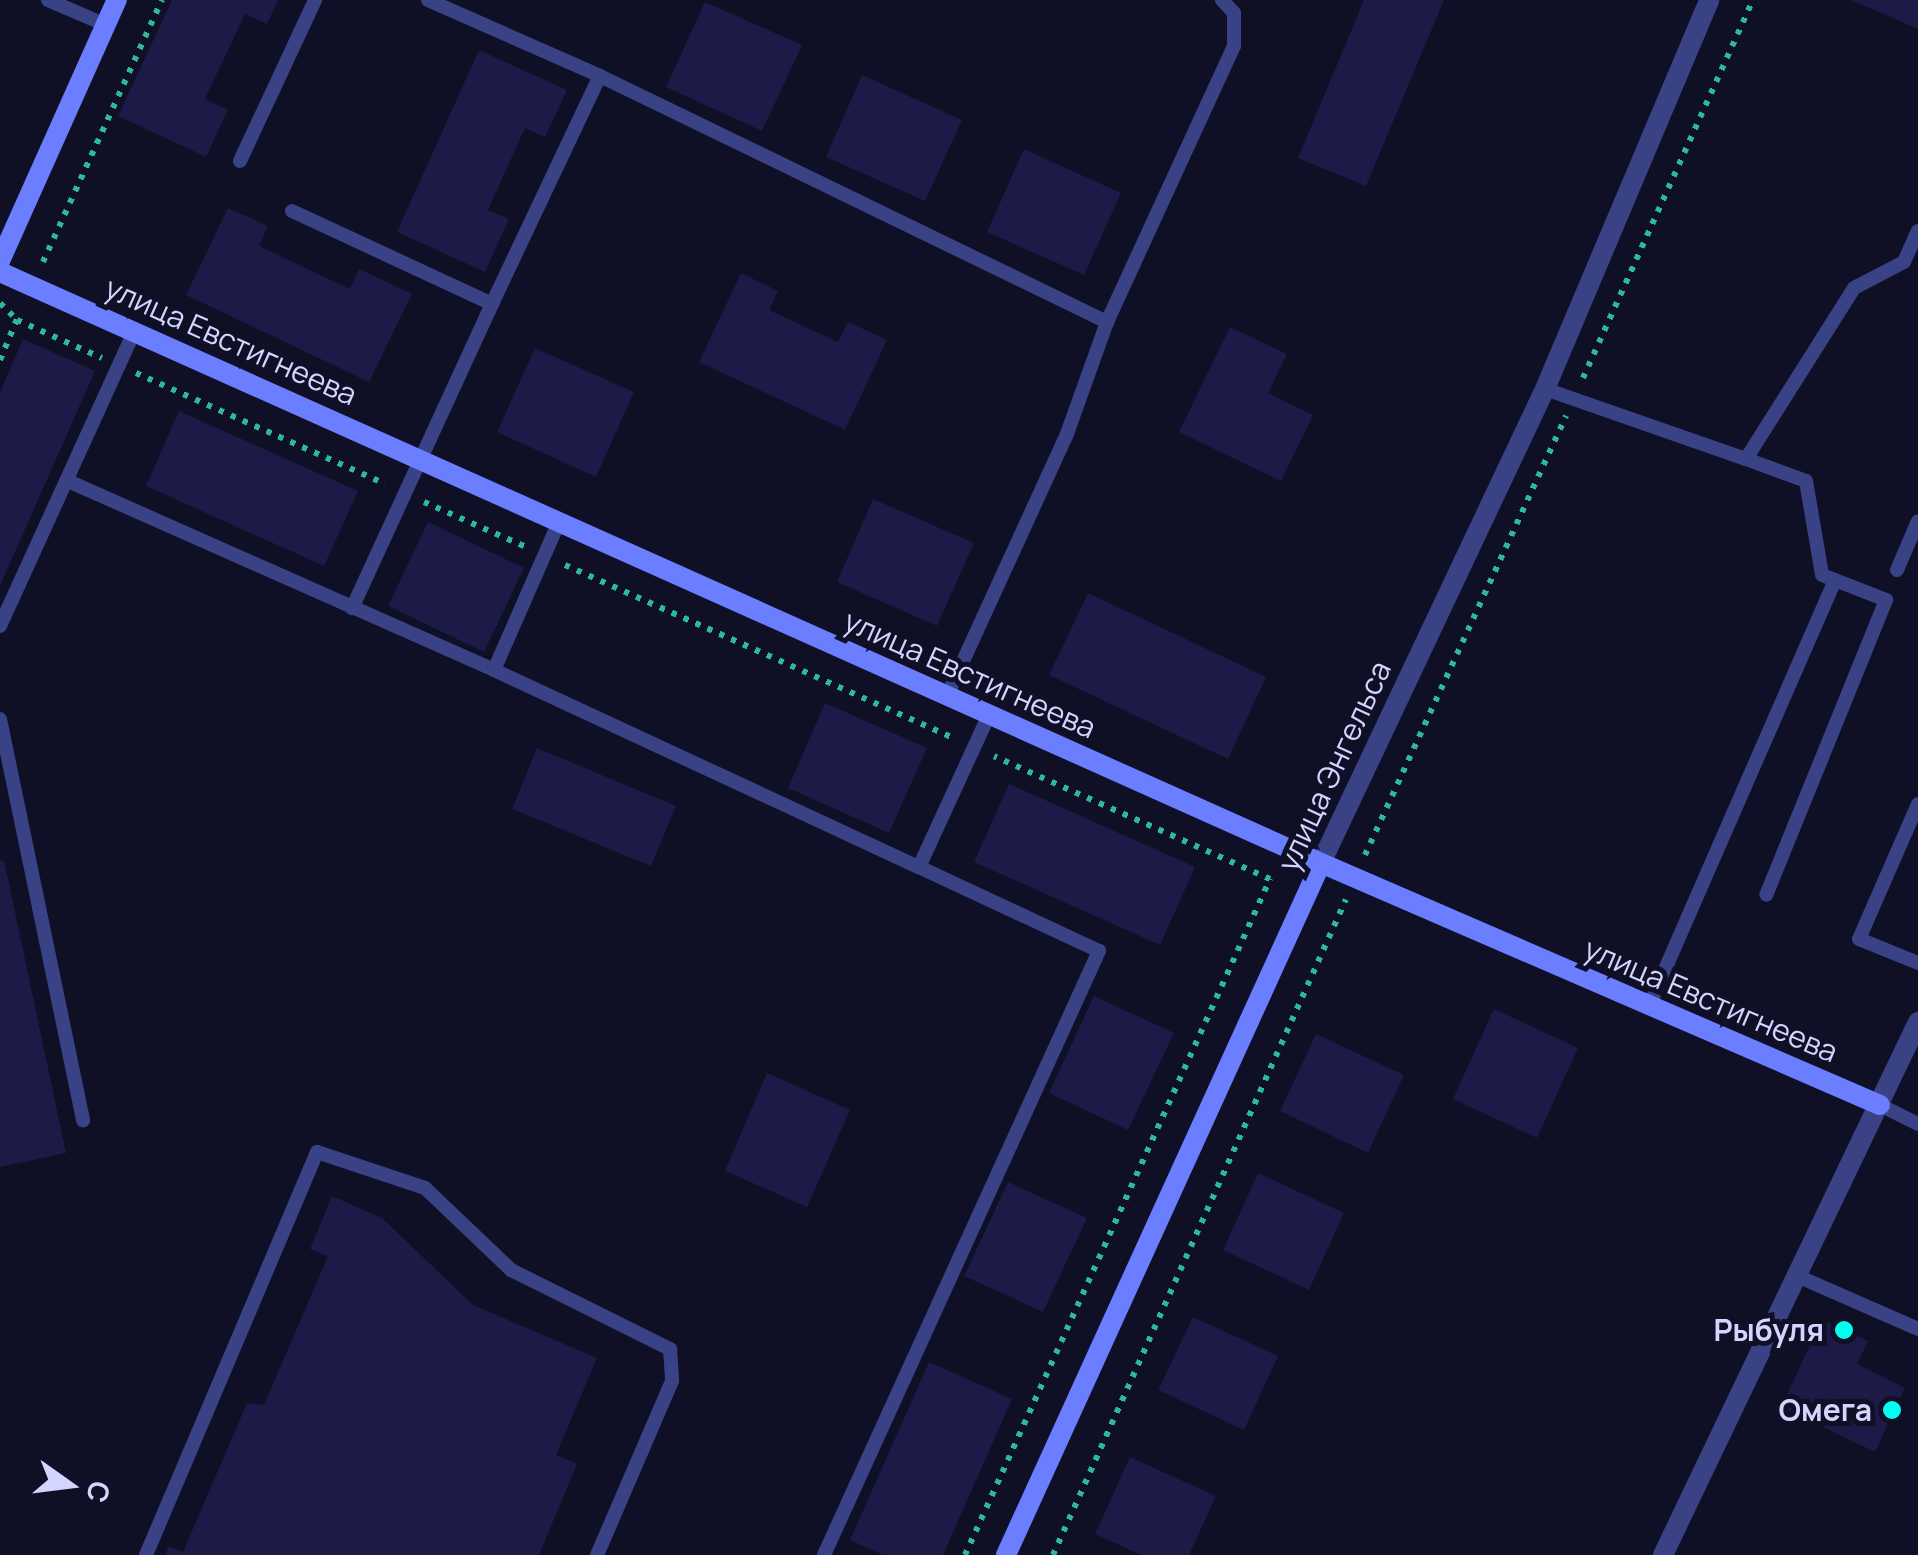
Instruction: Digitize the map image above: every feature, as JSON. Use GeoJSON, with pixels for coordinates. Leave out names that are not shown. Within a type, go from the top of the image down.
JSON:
{"type":"FeatureCollection","features":[{"type":"Feature","properties":{"kind":"main road"},"geometry":{"type":"LineString","coordinates":[[0,261],[117,0]]}},
{"type":"Feature","properties":{"kind":"main road","name":"улица Евстигнеева"},"geometry":{"type":"LineString","coordinates":[[0,272],[1320,864],[1880,1106]]}},
{"type":"Feature","properties":{"kind":"main road","name":"улица Энгельса"},"geometry":{"type":"LineString","coordinates":[[1006,1555],[1320,864]]}},
{"type":"Feature","properties":{"kind":"street","name":"улица Энгельса"},"geometry":{"type":"LineString","coordinates":[[1320,864],[1545,390],[1709,0]]}},
{"type":"Feature","properties":{"kind":"street"},"geometry":{"type":"LineString","coordinates":[[1663,1555],[1918,1022]]}},
{"type":"Feature","properties":{"kind":"lane"},"geometry":{"type":"LineString","coordinates":[[48,0],[106,25]]}},
{"type":"Feature","properties":{"kind":"lane"},"geometry":{"type":"LineString","coordinates":[[240,161],[315,0]]}},
{"type":"Feature","properties":{"kind":"lane"},"geometry":{"type":"LineString","coordinates":[[428,0],[600,76],[1107,322]]}},
{"type":"Feature","properties":{"kind":"lane"},"geometry":{"type":"LineString","coordinates":[[947,696],[1067,434],[1107,322],[1234,46],[1234,13],[1222,0]]}},
{"type":"Feature","properties":{"kind":"lane"},"geometry":{"type":"LineString","coordinates":[[352,608],[600,76]]}},
{"type":"Feature","properties":{"kind":"lane"},"geometry":{"type":"LineString","coordinates":[[292,210],[492,304]]}},
{"type":"Feature","properties":{"kind":"lane"},"geometry":{"type":"LineString","coordinates":[[1746,459],[1854,288],[1904,262],[1918,230]]}},
{"type":"Feature","properties":{"kind":"lane"},"geometry":{"type":"LineString","coordinates":[[0,626],[135,330]]}},
{"type":"Feature","properties":{"kind":"lane"},"geometry":{"type":"LineString","coordinates":[[1545,390],[1806,481],[1822,574],[1886,600],[1766,895]]}},
{"type":"Feature","properties":{"kind":"lane"},"geometry":{"type":"LineString","coordinates":[[68,481],[494,670],[1099,950],[824,1555]]}},
{"type":"Feature","properties":{"kind":"lane"},"geometry":{"type":"LineString","coordinates":[[494,670],[559,522]]}},
{"type":"Feature","properties":{"kind":"lane"},"geometry":{"type":"LineString","coordinates":[[1897,570],[1918,522]]}},
{"type":"Feature","properties":{"kind":"lane"},"geometry":{"type":"LineString","coordinates":[[1650,1006],[1835,580]]}},
{"type":"Feature","properties":{"kind":"lane"},"geometry":{"type":"LineString","coordinates":[[920,867],[988,715]]}},
{"type":"Feature","properties":{"kind":"lane"},"geometry":{"type":"LineString","coordinates":[[0,718],[83,1121]]}},
{"type":"Feature","properties":{"kind":"lane"},"geometry":{"type":"LineString","coordinates":[[1918,804],[1860,938],[1918,963]]}},
{"type":"Feature","properties":{"kind":"lane","name":"улица Евстигнеева"},"geometry":{"type":"LineString","coordinates":[[1880,1106],[1918,1124]]}},
{"type":"Feature","properties":{"kind":"lane"},"geometry":{"type":"LineString","coordinates":[[146,1555],[317,1152],[425,1188],[511,1270],[670,1349],[672,1381],[597,1555]]}},
{"type":"Feature","properties":{"kind":"lane"},"geometry":{"type":"LineString","coordinates":[[1794,1275],[1918,1329]]}},
{"type":"Feature","properties":{"kind":"path"},"geometry":{"type":"LineString","coordinates":[[0,360],[162,0]]}},
{"type":"Feature","properties":{"kind":"path"},"geometry":{"type":"LineString","coordinates":[[1053,1555],[1753,0]]}},
{"type":"Feature","properties":{"kind":"building"},"geometry":{"type":"Polygon","coordinates":[[[172,0],[278,0],[267,24],[245,14],[205,99],[228,110],[206,157],[118,116],[172,0]]]}},
{"type":"Feature","properties":{"kind":"building"},"geometry":{"type":"Polygon","coordinates":[[[1364,0],[1444,0],[1366,186],[1298,158],[1364,0]]]}},
{"type":"Feature","properties":{"kind":"building"},"geometry":{"type":"Polygon","coordinates":[[[1851,0],[1918,0],[1918,29],[1851,0]]]}},
{"type":"Feature","properties":{"kind":"building"},"geometry":{"type":"Polygon","coordinates":[[[705,2],[802,45],[762,131],[666,87],[705,2]]]}},
{"type":"Feature","properties":{"kind":"building"},"geometry":{"type":"Polygon","coordinates":[[[479,50],[567,90],[545,137],[525,128],[488,210],[509,219],[485,272],[397,232],[479,50]]]}},
{"type":"Feature","properties":{"kind":"building"},"geometry":{"type":"Polygon","coordinates":[[[862,75],[962,120],[925,201],[826,157],[862,75]]]}},
{"type":"Feature","properties":{"kind":"building"},"geometry":{"type":"Polygon","coordinates":[[[1024,149],[1121,193],[1084,275],[987,232],[1024,149]]]}},
{"type":"Feature","properties":{"kind":"building"},"geometry":{"type":"Polygon","coordinates":[[[228,208],[268,226],[259,246],[350,289],[359,269],[412,294],[369,382],[186,295],[228,208]]]}},
{"type":"Feature","properties":{"kind":"building"},"geometry":{"type":"Polygon","coordinates":[[[741,273],[778,291],[769,310],[838,342],[848,322],[887,340],[845,430],[699,362],[741,273]]]}},
{"type":"Feature","properties":{"kind":"building"},"geometry":{"type":"Polygon","coordinates":[[[1230,327],[1287,354],[1268,393],[1313,415],[1281,481],[1179,432],[1230,327]]]}},
{"type":"Feature","properties":{"kind":"building"},"geometry":{"type":"Polygon","coordinates":[[[23,339],[95,371],[0,586],[0,392],[23,339]]]}},
{"type":"Feature","properties":{"kind":"building"},"geometry":{"type":"Polygon","coordinates":[[[535,348],[634,392],[596,477],[497,432],[535,348]]]}},
{"type":"Feature","properties":{"kind":"building"},"geometry":{"type":"Polygon","coordinates":[[[179,411],[358,491],[324,566],[146,486],[179,411]]]}},
{"type":"Feature","properties":{"kind":"building"},"geometry":{"type":"Polygon","coordinates":[[[873,499],[974,543],[937,626],[837,582],[873,499]]]}},
{"type":"Feature","properties":{"kind":"building"},"geometry":{"type":"Polygon","coordinates":[[[428,522],[524,568],[484,652],[388,606],[428,522]]]}},
{"type":"Feature","properties":{"kind":"building"},"geometry":{"type":"Polygon","coordinates":[[[1088,593],[1266,677],[1228,759],[1049,675],[1088,593]]]}},
{"type":"Feature","properties":{"kind":"building"},"geometry":{"type":"Polygon","coordinates":[[[825,703],[927,748],[889,833],[788,788],[825,703]]]}},
{"type":"Feature","properties":{"kind":"building"},"geometry":{"type":"Polygon","coordinates":[[[537,748],[676,806],[651,866],[512,809],[537,748]]]}},
{"type":"Feature","properties":{"kind":"building"},"geometry":{"type":"Polygon","coordinates":[[[1009,784],[1195,867],[1160,945],[974,862],[1009,784]]]}},
{"type":"Feature","properties":{"kind":"building"},"geometry":{"type":"Polygon","coordinates":[[[4,860],[66,1153],[0,1167],[0,861],[4,860]]]}},
{"type":"Feature","properties":{"kind":"building"},"geometry":{"type":"Polygon","coordinates":[[[1094,996],[1174,1033],[1128,1130],[1049,1093],[1094,996]]]}},
{"type":"Feature","properties":{"kind":"building"},"geometry":{"type":"Polygon","coordinates":[[[1494,1009],[1578,1048],[1537,1138],[1453,1099],[1494,1009]]]}},
{"type":"Feature","properties":{"kind":"building"},"geometry":{"type":"Polygon","coordinates":[[[1316,1034],[1404,1075],[1368,1153],[1280,1111],[1316,1034]]]}},
{"type":"Feature","properties":{"kind":"building"},"geometry":{"type":"Polygon","coordinates":[[[767,1073],[850,1110],[807,1207],[725,1171],[767,1073]]]}},
{"type":"Feature","properties":{"kind":"building"},"geometry":{"type":"Polygon","coordinates":[[[1258,1173],[1344,1213],[1309,1290],[1223,1250],[1258,1173]]]}},
{"type":"Feature","properties":{"kind":"building"},"geometry":{"type":"Polygon","coordinates":[[[1008,1182],[1087,1218],[1043,1312],[964,1276],[1008,1182]]]}},
{"type":"Feature","properties":{"kind":"building"},"geometry":{"type":"Polygon","coordinates":[[[332,1196],[382,1218],[473,1305],[597,1358],[556,1455],[577,1464],[539,1555],[165,1555],[169,1546],[183,1552],[247,1403],[264,1405],[328,1256],[310,1249],[332,1196]]]}},
{"type":"Feature","properties":{"kind":"building"},"geometry":{"type":"Polygon","coordinates":[[[1193,1317],[1278,1356],[1244,1430],[1158,1390],[1193,1317]]]}},
{"type":"Feature","properties":{"kind":"building"},"geometry":{"type":"Polygon","coordinates":[[[1822,1320],[1868,1341],[1857,1364],[1905,1388],[1875,1452],[1781,1407],[1822,1320]]]}},
{"type":"Feature","properties":{"kind":"building"},"geometry":{"type":"Polygon","coordinates":[[[929,1362],[1012,1399],[943,1555],[883,1555],[850,1540],[929,1362]]]}},
{"type":"Feature","properties":{"kind":"building"},"geometry":{"type":"Polygon","coordinates":[[[1130,1457],[1216,1496],[1189,1555],[1141,1555],[1095,1534],[1130,1457]]]}},
{"type":"Feature","properties":{"kind":"place","name":"Рыбуля"},"geometry":{"type":"Point","coordinates":[1844,1330]}},
{"type":"Feature","properties":{"kind":"place","name":"Омега"},"geometry":{"type":"Point","coordinates":[1892,1410]}}]}
